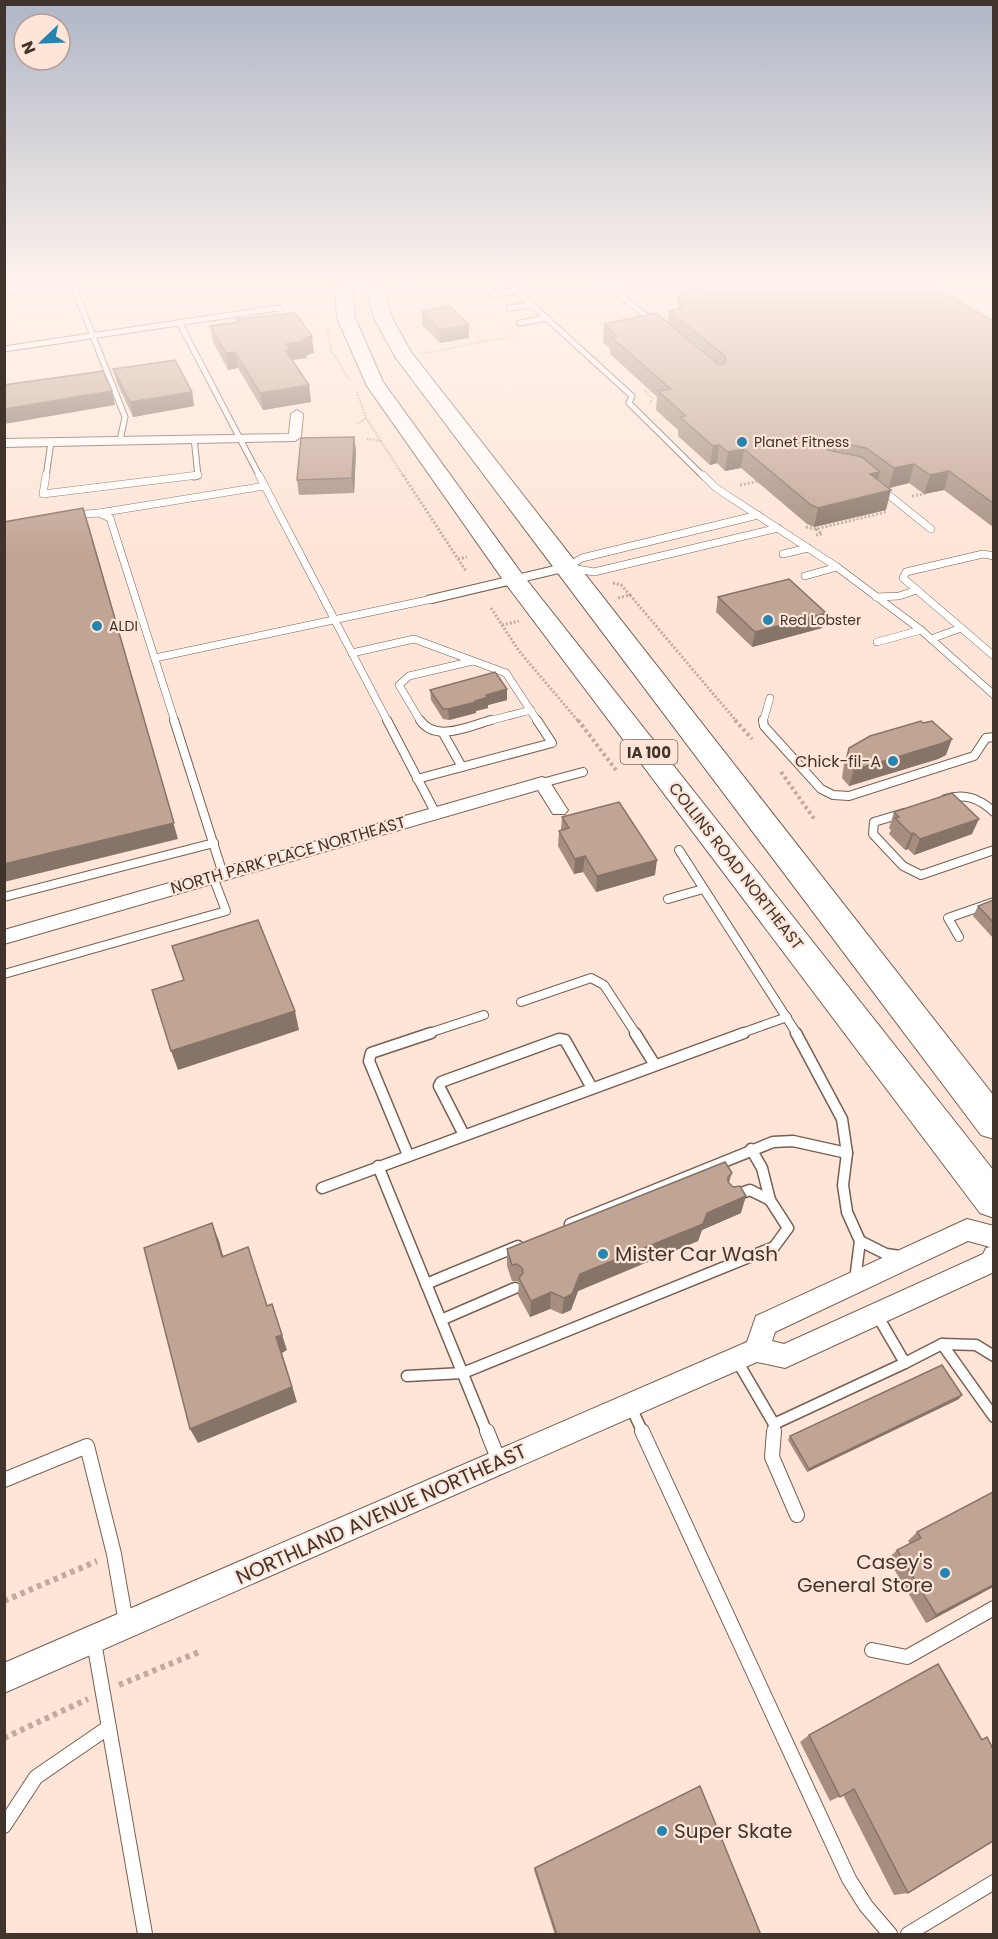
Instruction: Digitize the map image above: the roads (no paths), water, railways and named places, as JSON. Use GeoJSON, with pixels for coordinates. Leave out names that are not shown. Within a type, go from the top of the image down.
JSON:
{"type":"FeatureCollection","features":[{"type":"Feature","properties":{"kind":"highway","name":"COLLINS ROAD NORTHEAST"},"geometry":{"type":"LineString","coordinates":[[370,373],[374,382],[514,579],[993,1201]]}},
{"type":"Feature","properties":{"kind":"highway","name":"IA 100"},"geometry":{"type":"LineString","coordinates":[[418,373],[993,1124]]}},
{"type":"Feature","properties":{"kind":"street"},"geometry":{"type":"LineString","coordinates":[[4,443],[295,437],[297,414]]}},
{"type":"Feature","properties":{"kind":"street"},"geometry":{"type":"LineString","coordinates":[[432,598],[567,567]]}},
{"type":"Feature","properties":{"kind":"street"},"geometry":{"type":"LineString","coordinates":[[542,783],[559,810]]}},
{"type":"Feature","properties":{"kind":"street","name":"NORTH PARK PLACE NORTHEAST"},"geometry":{"type":"LineString","coordinates":[[4,937],[542,783]]}},
{"type":"Feature","properties":{"kind":"street"},"geometry":{"type":"LineString","coordinates":[[993,1237],[967,1230],[765,1324],[747,1354],[785,1356],[991,1262],[993,1256]]}},
{"type":"Feature","properties":{"kind":"street","name":"NORTHLAND AVENUE NORTHEAST"},"geometry":{"type":"LineString","coordinates":[[4,1678],[747,1354]]}},
{"type":"Feature","properties":{"kind":"lane"},"geometry":{"type":"LineString","coordinates":[[108,373],[125,417],[120,440]]}},
{"type":"Feature","properties":{"kind":"lane"},"geometry":{"type":"LineString","coordinates":[[207,373],[435,812]]}},
{"type":"Feature","properties":{"kind":"lane"},"geometry":{"type":"LineString","coordinates":[[607,373],[632,396],[629,403],[716,488],[837,567],[921,630],[993,694]]}},
{"type":"Feature","properties":{"kind":"lane"},"geometry":{"type":"LineString","coordinates":[[51,442],[43,494],[198,476],[194,438]]}},
{"type":"Feature","properties":{"kind":"lane"},"geometry":{"type":"LineString","coordinates":[[875,484],[931,529]]}},
{"type":"Feature","properties":{"kind":"lane"},"geometry":{"type":"LineString","coordinates":[[70,516],[265,486]]}},
{"type":"Feature","properties":{"kind":"lane"},"geometry":{"type":"LineString","coordinates":[[4,974],[226,911],[214,843],[155,658],[110,518],[99,513]]}},
{"type":"Feature","properties":{"kind":"lane"},"geometry":{"type":"LineString","coordinates":[[567,567],[582,558],[758,515]]}},
{"type":"Feature","properties":{"kind":"lane"},"geometry":{"type":"LineString","coordinates":[[567,567],[594,572],[778,528]]}},
{"type":"Feature","properties":{"kind":"lane"},"geometry":{"type":"LineString","coordinates":[[783,554],[808,548]]}},
{"type":"Feature","properties":{"kind":"lane"},"geometry":{"type":"LineString","coordinates":[[993,556],[983,554],[906,572],[903,578],[993,656]]}},
{"type":"Feature","properties":{"kind":"lane"},"geometry":{"type":"LineString","coordinates":[[805,576],[837,567]]}},
{"type":"Feature","properties":{"kind":"lane"},"geometry":{"type":"LineString","coordinates":[[876,597],[899,596],[917,590]]}},
{"type":"Feature","properties":{"kind":"lane"},"geometry":{"type":"LineString","coordinates":[[155,658],[432,598]]}},
{"type":"Feature","properties":{"kind":"lane"},"geometry":{"type":"LineString","coordinates":[[931,639],[961,628]]}},
{"type":"Feature","properties":{"kind":"lane"},"geometry":{"type":"LineString","coordinates":[[877,642],[921,630]]}},
{"type":"Feature","properties":{"kind":"lane"},"geometry":{"type":"LineString","coordinates":[[352,653],[414,639],[506,673],[552,743],[417,779]]}},
{"type":"Feature","properties":{"kind":"lane"},"geometry":{"type":"LineString","coordinates":[[462,767],[443,733],[422,724],[399,685],[409,676],[473,661]]}},
{"type":"Feature","properties":{"kind":"lane"},"geometry":{"type":"LineString","coordinates":[[770,698],[763,718],[764,726],[821,789],[833,795],[849,796],[974,756],[990,738]]}},
{"type":"Feature","properties":{"kind":"lane"},"geometry":{"type":"LineString","coordinates":[[443,733],[531,710]]}},
{"type":"Feature","properties":{"kind":"lane"},"geometry":{"type":"LineString","coordinates":[[542,783],[583,772]]}},
{"type":"Feature","properties":{"kind":"lane"},"geometry":{"type":"LineString","coordinates":[[936,802],[956,795],[969,796],[983,801],[993,812]]}},
{"type":"Feature","properties":{"kind":"lane"},"geometry":{"type":"LineString","coordinates":[[983,801],[993,797]]}},
{"type":"Feature","properties":{"kind":"lane"},"geometry":{"type":"LineString","coordinates":[[915,809],[874,822],[873,834],[903,866],[921,875],[993,850]]}},
{"type":"Feature","properties":{"kind":"lane"},"geometry":{"type":"LineString","coordinates":[[4,897],[214,843]]}},
{"type":"Feature","properties":{"kind":"lane"},"geometry":{"type":"LineString","coordinates":[[678,850],[787,1017],[829,1091],[842,1119],[847,1153],[843,1185],[847,1212],[860,1241],[855,1283]]}},
{"type":"Feature","properties":{"kind":"lane"},"geometry":{"type":"LineString","coordinates":[[668,899],[703,888]]}},
{"type":"Feature","properties":{"kind":"lane"},"geometry":{"type":"LineString","coordinates":[[959,937],[948,918],[993,902]]}},
{"type":"Feature","properties":{"kind":"lane"},"geometry":{"type":"LineString","coordinates":[[521,1002],[591,978],[604,985],[655,1065]]}},
{"type":"Feature","properties":{"kind":"lane"},"geometry":{"type":"LineString","coordinates":[[408,1155],[369,1061],[371,1053],[484,1015]]}},
{"type":"Feature","properties":{"kind":"lane"},"geometry":{"type":"LineString","coordinates":[[322,1188],[787,1017]]}},
{"type":"Feature","properties":{"kind":"lane"},"geometry":{"type":"LineString","coordinates":[[464,1134],[439,1086],[441,1082],[559,1039],[565,1040],[592,1088]]}},
{"type":"Feature","properties":{"kind":"lane"},"geometry":{"type":"LineString","coordinates":[[556,1230],[773,1142],[793,1141],[847,1153]]}},
{"type":"Feature","properties":{"kind":"lane"},"geometry":{"type":"LineString","coordinates":[[406,1376],[463,1373],[774,1247],[788,1228],[770,1200],[762,1168],[751,1149]]}},
{"type":"Feature","properties":{"kind":"lane"},"geometry":{"type":"LineString","coordinates":[[378,1166],[500,1462]]}},
{"type":"Feature","properties":{"kind":"lane"},"geometry":{"type":"LineString","coordinates":[[730,1197],[750,1190],[770,1200]]}},
{"type":"Feature","properties":{"kind":"lane"},"geometry":{"type":"LineString","coordinates":[[860,1241],[886,1254],[910,1257]]}},
{"type":"Feature","properties":{"kind":"lane"},"geometry":{"type":"LineString","coordinates":[[426,1284],[524,1244]]}},
{"type":"Feature","properties":{"kind":"lane"},"geometry":{"type":"LineString","coordinates":[[441,1320],[515,1288]]}},
{"type":"Feature","properties":{"kind":"lane"},"geometry":{"type":"LineString","coordinates":[[877,1315],[905,1362]]}},
{"type":"Feature","properties":{"kind":"lane"},"geometry":{"type":"LineString","coordinates":[[774,1424],[942,1344],[976,1345],[993,1356]]}},
{"type":"Feature","properties":{"kind":"lane"},"geometry":{"type":"LineString","coordinates":[[942,1344],[993,1417]]}},
{"type":"Feature","properties":{"kind":"lane"},"geometry":{"type":"LineString","coordinates":[[747,1354],[774,1424],[772,1457],[797,1515]]}},
{"type":"Feature","properties":{"kind":"lane"},"geometry":{"type":"LineString","coordinates":[[630,1405],[849,1879],[866,1906],[890,1935]]}},
{"type":"Feature","properties":{"kind":"lane"},"geometry":{"type":"LineString","coordinates":[[4,1480],[87,1446],[114,1554],[127,1625]]}},
{"type":"Feature","properties":{"kind":"lane"},"geometry":{"type":"LineString","coordinates":[[872,1650],[907,1657],[993,1608]]}},
{"type":"Feature","properties":{"kind":"lane"},"geometry":{"type":"LineString","coordinates":[[94,1639],[145,1935]]}},
{"type":"Feature","properties":{"kind":"lane"},"geometry":{"type":"LineString","coordinates":[[4,1826],[36,1778],[109,1727]]}},
{"type":"Feature","properties":{"kind":"lane"},"geometry":{"type":"LineString","coordinates":[[908,1935],[993,1882]]}},
{"type":"Feature","properties":{"kind":"place","name":"Planet Fitness"},"geometry":{"type":"Point","coordinates":[742,442]}},
{"type":"Feature","properties":{"kind":"place","name":"Red Lobster"},"geometry":{"type":"Point","coordinates":[768,620]}},
{"type":"Feature","properties":{"kind":"place","name":"ALDI"},"geometry":{"type":"Point","coordinates":[97,626]}},
{"type":"Feature","properties":{"kind":"place","name":"Chick-fil-A"},"geometry":{"type":"Point","coordinates":[893,761]}},
{"type":"Feature","properties":{"kind":"place","name":"Mister Car Wash"},"geometry":{"type":"Point","coordinates":[603,1254]}},
{"type":"Feature","properties":{"kind":"place","name":"Casey's General Store"},"geometry":{"type":"Point","coordinates":[945,1573]}},
{"type":"Feature","properties":{"kind":"place","name":"Super Skate"},"geometry":{"type":"Point","coordinates":[662,1831]}}]}
